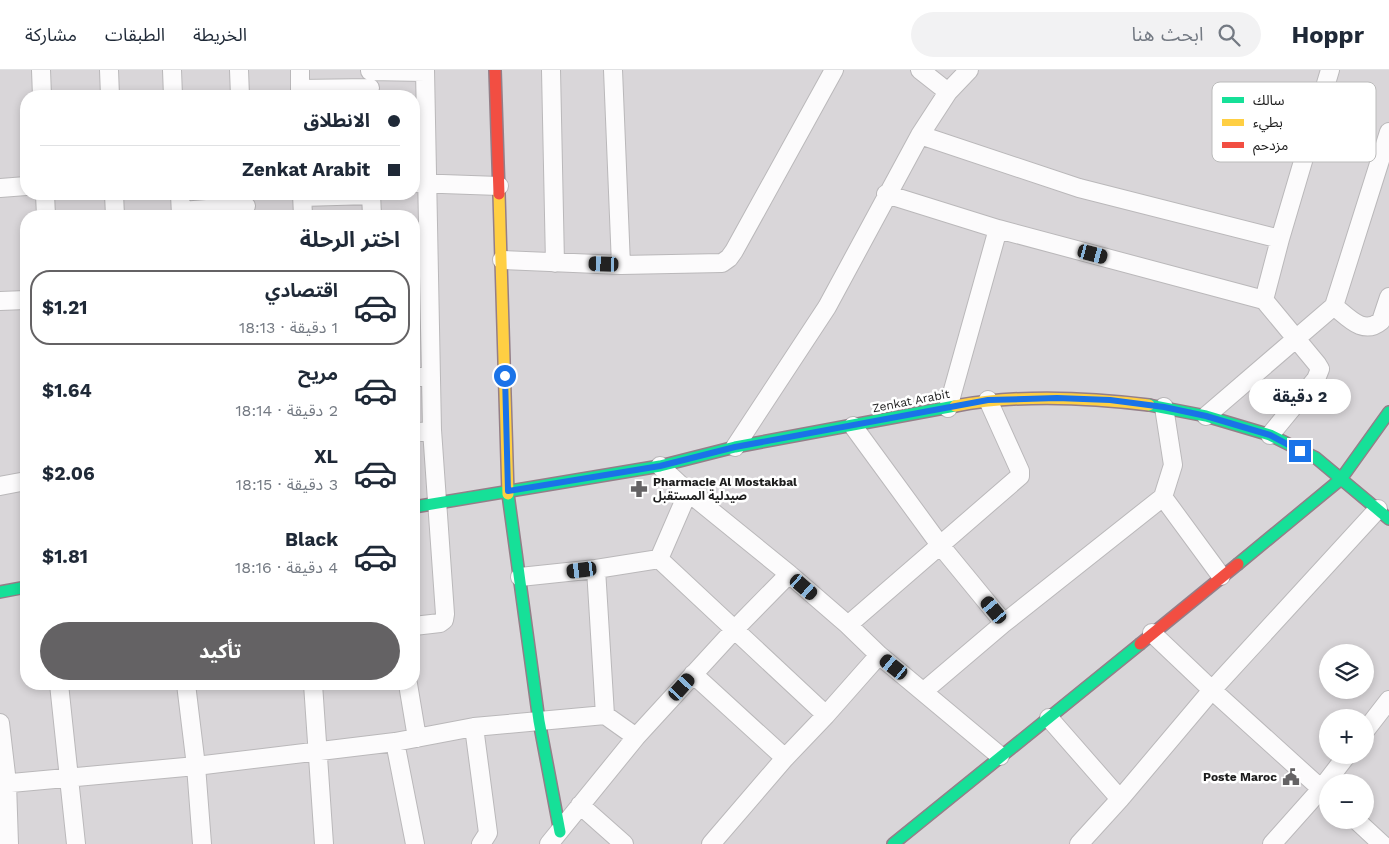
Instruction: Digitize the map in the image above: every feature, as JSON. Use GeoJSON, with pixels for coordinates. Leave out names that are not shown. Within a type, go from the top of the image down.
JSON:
{"type":"FeatureCollection","features":[{"type":"Feature","properties":{"kind":"street"},"geometry":{"type":"LineString","coordinates":[[41,70],[42,90]]}},
{"type":"Feature","properties":{"kind":"street"},"geometry":{"type":"LineString","coordinates":[[109,70],[110,90]]}},
{"type":"Feature","properties":{"kind":"street"},"geometry":{"type":"LineString","coordinates":[[172,70],[174,90]]}},
{"type":"Feature","properties":{"kind":"street"},"geometry":{"type":"LineString","coordinates":[[238,70],[240,90]]}},
{"type":"Feature","properties":{"kind":"street"},"geometry":{"type":"LineString","coordinates":[[300,70],[300,90]]}},
{"type":"Feature","properties":{"kind":"street"},"geometry":{"type":"LineString","coordinates":[[495,70],[508,491],[554,838]]}},
{"type":"Feature","properties":{"kind":"street"},"geometry":{"type":"LineString","coordinates":[[551,70],[555,263]]}},
{"type":"Feature","properties":{"kind":"street"},"geometry":{"type":"LineString","coordinates":[[613,70],[621,265]]}},
{"type":"Feature","properties":{"kind":"street"},"geometry":{"type":"LineString","coordinates":[[502,260],[621,265],[722,263],[729,258],[834,70]]}},
{"type":"Feature","properties":{"kind":"street"},"geometry":{"type":"LineString","coordinates":[[920,70],[948,92]]}},
{"type":"Feature","properties":{"kind":"street"},"geometry":{"type":"LineString","coordinates":[[735,447],[827,306],[886,194],[920,135],[948,92],[968,70]]}},
{"type":"Feature","properties":{"kind":"street"},"geometry":{"type":"LineString","coordinates":[[1326,82],[1330,70]]}},
{"type":"Feature","properties":{"kind":"street"},"geometry":{"type":"LineString","coordinates":[[313,90],[425,71],[420,183],[422,377],[432,430],[444,620],[420,625]]}},
{"type":"Feature","properties":{"kind":"street"},"geometry":{"type":"LineString","coordinates":[[1206,416],[1334,306],[1389,132]]}},
{"type":"Feature","properties":{"kind":"street"},"geometry":{"type":"LineString","coordinates":[[920,135],[1079,188],[1280,239]]}},
{"type":"Feature","properties":{"kind":"street"},"geometry":{"type":"LineString","coordinates":[[1264,300],[1303,162]]}},
{"type":"Feature","properties":{"kind":"street"},"geometry":{"type":"LineString","coordinates":[[420,183],[500,186]]}},
{"type":"Feature","properties":{"kind":"street"},"geometry":{"type":"LineString","coordinates":[[0,188],[20,186]]}},
{"type":"Feature","properties":{"kind":"street"},"geometry":{"type":"LineString","coordinates":[[886,194],[998,229],[1264,300],[1320,369],[1316,379],[1270,435]]}},
{"type":"Feature","properties":{"kind":"street"},"geometry":{"type":"LineString","coordinates":[[181,207],[246,205]]}},
{"type":"Feature","properties":{"kind":"street"},"geometry":{"type":"LineString","coordinates":[[948,408],[998,229]]}},
{"type":"Feature","properties":{"kind":"street"},"geometry":{"type":"LineString","coordinates":[[1334,306],[1360,326],[1371,326],[1381,321],[1389,297]]}},
{"type":"Feature","properties":{"kind":"street"},"geometry":{"type":"LineString","coordinates":[[0,301],[20,300]]}},
{"type":"Feature","properties":{"kind":"street","name":"Zenkat Arabit"},"geometry":{"type":"LineString","coordinates":[[420,507],[660,466],[735,447],[988,400],[1057,398],[1101,399],[1164,407],[1206,416],[1270,435],[1316,458],[1383,514]]}},
{"type":"Feature","properties":{"kind":"street"},"geometry":{"type":"LineString","coordinates":[[848,625],[1020,476],[1020,471],[988,400]]}},
{"type":"Feature","properties":{"kind":"street"},"geometry":{"type":"LineString","coordinates":[[924,692],[1004,623],[1163,497],[1173,465],[1164,407]]}},
{"type":"Feature","properties":{"kind":"street"},"geometry":{"type":"LineString","coordinates":[[893,844],[1341,479],[1384,430],[1389,412]]}},
{"type":"Feature","properties":{"kind":"street"},"geometry":{"type":"LineString","coordinates":[[853,426],[940,545],[1004,623]]}},
{"type":"Feature","properties":{"kind":"street"},"geometry":{"type":"LineString","coordinates":[[420,432],[432,430]]}},
{"type":"Feature","properties":{"kind":"street"},"geometry":{"type":"LineString","coordinates":[[660,466],[688,492],[789,574],[848,625],[879,655],[1000,756]]}},
{"type":"Feature","properties":{"kind":"street"},"geometry":{"type":"LineString","coordinates":[[0,486],[20,482]]}},
{"type":"Feature","properties":{"kind":"street"},"geometry":{"type":"LineString","coordinates":[[659,559],[688,492]]}},
{"type":"Feature","properties":{"kind":"street"},"geometry":{"type":"LineString","coordinates":[[1163,497],[1222,576]]}},
{"type":"Feature","properties":{"kind":"street"},"geometry":{"type":"LineString","coordinates":[[1079,844],[1120,799],[1212,690],[1383,514]]}},
{"type":"Feature","properties":{"kind":"street"},"geometry":{"type":"LineString","coordinates":[[520,577],[596,569],[659,559]]}},
{"type":"Feature","properties":{"kind":"street"},"geometry":{"type":"LineString","coordinates":[[659,559],[826,715]]}},
{"type":"Feature","properties":{"kind":"street"},"geometry":{"type":"LineString","coordinates":[[596,569],[605,715]]}},
{"type":"Feature","properties":{"kind":"street"},"geometry":{"type":"LineString","coordinates":[[554,838],[636,737],[735,629],[789,574]]}},
{"type":"Feature","properties":{"kind":"street"},"geometry":{"type":"LineString","coordinates":[[0,592],[20,588]]}},
{"type":"Feature","properties":{"kind":"street"},"geometry":{"type":"LineString","coordinates":[[1152,633],[1319,787]]}},
{"type":"Feature","properties":{"kind":"street"},"geometry":{"type":"LineString","coordinates":[[711,844],[785,758],[879,655]]}},
{"type":"Feature","properties":{"kind":"street"},"geometry":{"type":"LineString","coordinates":[[693,674],[785,758]]}},
{"type":"Feature","properties":{"kind":"street"},"geometry":{"type":"LineString","coordinates":[[60,690],[76,844]]}},
{"type":"Feature","properties":{"kind":"street"},"geometry":{"type":"LineString","coordinates":[[187,690],[196,766],[202,844]]}},
{"type":"Feature","properties":{"kind":"street"},"geometry":{"type":"LineString","coordinates":[[313,690],[324,844]]}},
{"type":"Feature","properties":{"kind":"street"},"geometry":{"type":"LineString","coordinates":[[409,690],[417,738]]}},
{"type":"Feature","properties":{"kind":"street"},"geometry":{"type":"LineString","coordinates":[[1374,719],[1389,700]]}},
{"type":"Feature","properties":{"kind":"street"},"geometry":{"type":"LineString","coordinates":[[3,784],[196,766],[395,742],[474,728],[605,715],[636,737]]}},
{"type":"Feature","properties":{"kind":"street"},"geometry":{"type":"LineString","coordinates":[[1049,718],[1120,799]]}},
{"type":"Feature","properties":{"kind":"street"},"geometry":{"type":"LineString","coordinates":[[0,723],[3,784],[9,844]]}},
{"type":"Feature","properties":{"kind":"street"},"geometry":{"type":"LineString","coordinates":[[474,728],[488,833],[485,843]]}},
{"type":"Feature","properties":{"kind":"street"},"geometry":{"type":"LineString","coordinates":[[395,742],[415,844]]}},
{"type":"Feature","properties":{"kind":"street"},"geometry":{"type":"LineString","coordinates":[[1272,844],[1319,797]]}},
{"type":"Feature","properties":{"kind":"street"},"geometry":{"type":"LineString","coordinates":[[580,805],[624,844]]}},
{"type":"Feature","properties":{"kind":"street"},"geometry":{"type":"LineString","coordinates":[[1366,829],[1382,844]]}},
{"type":"Feature","properties":{"kind":"shaded area"},"geometry":{"type":"Polygon","coordinates":[[[0,70],[1389,70],[1389,844],[0,844],[0,70]]]}},
{"type":"Feature","properties":{"kind":"traffic: fast"},"geometry":{"type":"LineString","coordinates":[[1149,405],[1206,416],[1270,435],[1316,458],[1389,519]]}},
{"type":"Feature","properties":{"kind":"traffic: fast"},"geometry":{"type":"LineString","coordinates":[[420,506],[660,466],[735,447],[955,406]]}},
{"type":"Feature","properties":{"kind":"traffic: fast"},"geometry":{"type":"LineString","coordinates":[[1238,564],[1341,479],[1389,412]]}},
{"type":"Feature","properties":{"kind":"traffic: fast"},"geometry":{"type":"LineString","coordinates":[[508,494],[539,721],[560,832]]}},
{"type":"Feature","properties":{"kind":"traffic: fast"},"geometry":{"type":"LineString","coordinates":[[0,592],[20,588]]}},
{"type":"Feature","properties":{"kind":"traffic: fast"},"geometry":{"type":"LineString","coordinates":[[893,844],[1140,644]]}},
{"type":"Feature","properties":{"kind":"traffic: slow"},"geometry":{"type":"LineString","coordinates":[[499,194],[508,494]]}},
{"type":"Feature","properties":{"kind":"traffic: slow"},"geometry":{"type":"LineString","coordinates":[[955,406],[1028,398],[1101,400],[1149,405]]}},
{"type":"Feature","properties":{"kind":"traffic: jam"},"geometry":{"type":"LineString","coordinates":[[495,70],[499,194]]}},
{"type":"Feature","properties":{"kind":"traffic: jam"},"geometry":{"type":"LineString","coordinates":[[1140,644],[1238,564]]}},
{"type":"Feature","properties":{"kind":"place","name":"Pharmacie Al Mostakbal صيدلية المستقبل"},"geometry":{"type":"Point","coordinates":[639,489]}},
{"type":"Feature","properties":{"kind":"place","name":"Poste Maroc"},"geometry":{"type":"Point","coordinates":[1291,777]}},
{"type":"Feature","properties":{"kind":"route"},"geometry":{"type":"LineString","coordinates":[[505,376],[508,491],[660,466],[735,447],[988,400],[1057,398],[1110,400],[1164,407],[1206,416],[1270,435],[1300,451]]}}]}
